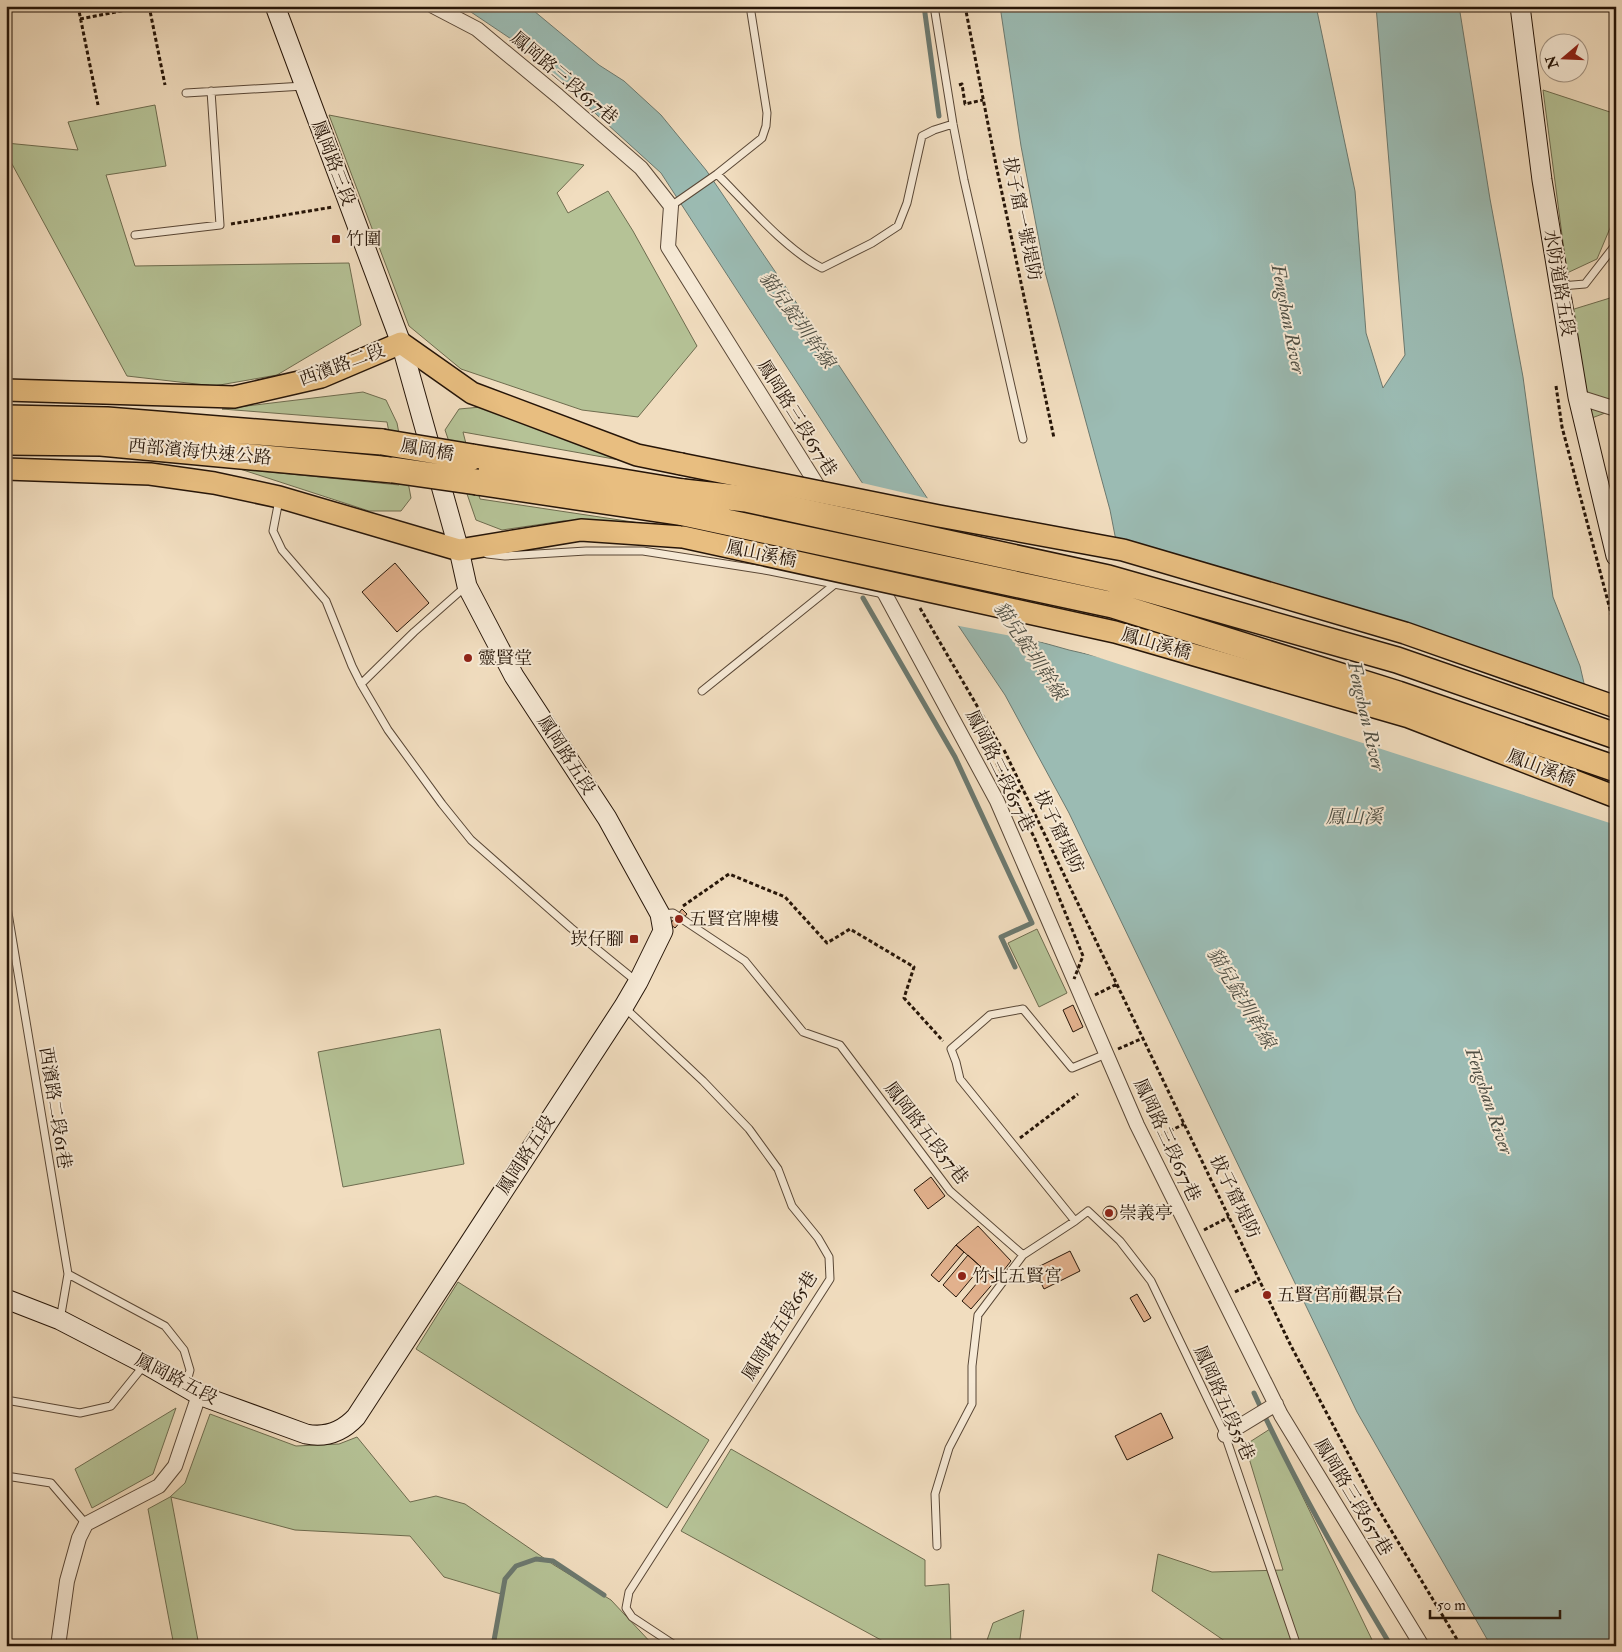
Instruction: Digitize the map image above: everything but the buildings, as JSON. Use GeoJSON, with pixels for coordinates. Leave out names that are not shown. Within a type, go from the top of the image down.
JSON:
{"type":"FeatureCollection","features":[{"type":"Feature","properties":{"kind":"highway","name":"西部濱海快速公路"},"geometry":{"type":"LineString","coordinates":[[6,418],[107,420],[382,442]]}},
{"type":"Feature","properties":{"kind":"highway","name":"西部濱海快速公路"},"geometry":{"type":"LineString","coordinates":[[6,442],[101,443],[393,470]]}},
{"type":"Feature","properties":{"kind":"highway","name":"鳳岡橋"},"geometry":{"type":"LineString","coordinates":[[382,442],[472,457],[683,514]]}},
{"type":"Feature","properties":{"kind":"highway","name":"鳳岡橋"},"geometry":{"type":"LineString","coordinates":[[393,470],[683,514]]}},
{"type":"Feature","properties":{"kind":"highway"},"geometry":{"type":"LineString","coordinates":[[683,514],[746,499],[1108,578],[1397,660],[1616,736]]}},
{"type":"Feature","properties":{"kind":"highway","name":"鳳山溪橋"},"geometry":{"type":"LineString","coordinates":[[683,514],[1113,605],[1398,694],[1616,769]]}},
{"type":"Feature","properties":{"kind":"main road","name":"西濱路二段"},"geometry":{"type":"LineString","coordinates":[[6,390],[234,397],[322,376],[401,343],[472,393],[637,455],[929,514],[1123,550],[1405,633],[1616,707]]}},
{"type":"Feature","properties":{"kind":"main road"},"geometry":{"type":"LineString","coordinates":[[6,469],[150,474],[214,483],[279,497],[459,550],[683,514]]}},
{"type":"Feature","properties":{"kind":"main road","name":"鳳山溪橋"},"geometry":{"type":"LineString","coordinates":[[683,514],[907,586],[1115,632],[1409,717],[1616,797]]}},
{"type":"Feature","properties":{"kind":"street","name":"鳳岡路三段"},"geometry":{"type":"LineString","coordinates":[[275,6],[401,343],[459,550]]}},
{"type":"Feature","properties":{"kind":"street","name":"鳳岡路三段657巷"},"geometry":{"type":"LineString","coordinates":[[433,6],[476,29],[558,96],[641,168],[671,206],[668,247],[886,594],[997,801],[1146,1143],[1276,1404],[1422,1646]]}},
{"type":"Feature","properties":{"kind":"street","name":"水防道路五段"},"geometry":{"type":"LineString","coordinates":[[1520,6],[1542,180],[1578,397],[1616,556]]}},
{"type":"Feature","properties":{"kind":"street"},"geometry":{"type":"LineString","coordinates":[[1578,397],[1616,409]]}},
{"type":"Feature","properties":{"kind":"street","name":"鳳岡路五段"},"geometry":{"type":"LineString","coordinates":[[6,1299],[60,1320],[145,1364],[192,1391],[306,1434],[332,1434],[349,1424],[356,1417],[624,1006],[663,931],[667,913],[514,676],[467,586],[459,550]]}},
{"type":"Feature","properties":{"kind":"street"},"geometry":{"type":"LineString","coordinates":[[58,1646],[67,1581],[79,1538],[86,1524],[159,1486],[175,1466],[192,1391]]}},
{"type":"Feature","properties":{"kind":"street"},"geometry":{"type":"LineString","coordinates":[[1225,1435],[1276,1404]]}},
{"type":"Feature","properties":{"kind":"lane"},"geometry":{"type":"LineString","coordinates":[[671,206],[717,174],[762,138],[766,126],[767,113],[750,6]]}},
{"type":"Feature","properties":{"kind":"lane"},"geometry":{"type":"LineString","coordinates":[[934,6],[953,124],[1023,439]]}},
{"type":"Feature","properties":{"kind":"lane"},"geometry":{"type":"LineString","coordinates":[[186,93],[305,86]]}},
{"type":"Feature","properties":{"kind":"lane"},"geometry":{"type":"LineString","coordinates":[[135,235],[220,226],[211,92]]}},
{"type":"Feature","properties":{"kind":"lane"},"geometry":{"type":"LineString","coordinates":[[717,174],[778,234],[822,268],[872,243],[898,226],[907,203],[922,136],[953,124]]}},
{"type":"Feature","properties":{"kind":"lane"},"geometry":{"type":"LineString","coordinates":[[1560,286],[1585,284],[1616,244]]}},
{"type":"Feature","properties":{"kind":"lane"},"geometry":{"type":"LineString","coordinates":[[279,497],[272,531],[282,550],[326,601],[361,684],[388,730],[442,804],[471,840],[571,928],[638,982]]}},
{"type":"Feature","properties":{"kind":"lane"},"geometry":{"type":"LineString","coordinates":[[459,550],[505,556],[586,551],[643,551],[770,571],[886,594]]}},
{"type":"Feature","properties":{"kind":"lane"},"geometry":{"type":"LineString","coordinates":[[702,691],[835,584]]}},
{"type":"Feature","properties":{"kind":"lane"},"geometry":{"type":"LineString","coordinates":[[361,684],[414,632],[467,586]]}},
{"type":"Feature","properties":{"kind":"lane","name":"西濱路二段61巷"},"geometry":{"type":"LineString","coordinates":[[6,901],[68,1274],[60,1320]]}},
{"type":"Feature","properties":{"kind":"lane","name":"鳳岡路五段57巷"},"geometry":{"type":"LineString","coordinates":[[667,913],[744,961],[803,1032],[840,1045],[950,1191],[1023,1255]]}},
{"type":"Feature","properties":{"kind":"lane","name":"鳳岡路五段65巷"},"geometry":{"type":"LineString","coordinates":[[624,1006],[703,1081],[748,1129],[778,1169],[792,1206],[818,1238],[829,1257],[831,1265],[830,1279],[629,1592],[626,1608],[632,1617],[676,1646]]}},
{"type":"Feature","properties":{"kind":"lane"},"geometry":{"type":"LineString","coordinates":[[1075,1221],[960,1079],[951,1049],[990,1015],[1022,1009],[1072,1068],[1106,1054]]}},
{"type":"Feature","properties":{"kind":"lane","name":"鳳岡路五段55巷"},"geometry":{"type":"LineString","coordinates":[[1023,1255],[1088,1211],[1120,1241],[1151,1281],[1225,1435],[1297,1646]]}},
{"type":"Feature","properties":{"kind":"lane"},"geometry":{"type":"LineString","coordinates":[[937,1546],[935,1494],[949,1448],[972,1404],[972,1366],[978,1315],[1023,1255]]}},
{"type":"Feature","properties":{"kind":"lane"},"geometry":{"type":"LineString","coordinates":[[68,1274],[164,1326],[184,1350],[190,1370],[192,1391]]}},
{"type":"Feature","properties":{"kind":"lane"},"geometry":{"type":"LineString","coordinates":[[6,1400],[80,1414],[110,1406],[145,1364]]}},
{"type":"Feature","properties":{"kind":"lane"},"geometry":{"type":"LineString","coordinates":[[6,1476],[51,1484],[86,1524]]}},
{"type":"Feature","properties":{"kind":"path"},"geometry":{"type":"LineString","coordinates":[[78,6],[98,105]]}},
{"type":"Feature","properties":{"kind":"path"},"geometry":{"type":"LineString","coordinates":[[80,20],[147,6],[165,84]]}},
{"type":"Feature","properties":{"kind":"path","name":"拔子窟一號堤防"},"geometry":{"type":"LineString","coordinates":[[965,6],[1054,438]]}},
{"type":"Feature","properties":{"kind":"path"},"geometry":{"type":"LineString","coordinates":[[947,87],[962,84],[965,104],[983,100]]}},
{"type":"Feature","properties":{"kind":"path"},"geometry":{"type":"LineString","coordinates":[[220,226],[349,204]]}},
{"type":"Feature","properties":{"kind":"path"},"geometry":{"type":"LineString","coordinates":[[907,586],[1001,747],[992,754],[1034,839],[1083,956],[1074,979]]}},
{"type":"Feature","properties":{"kind":"path","name":"拔子窟堤防"},"geometry":{"type":"LineString","coordinates":[[1004,750],[1291,1346],[1374,1502],[1461,1646]]}},
{"type":"Feature","properties":{"kind":"path"},"geometry":{"type":"LineString","coordinates":[[667,913],[729,874],[785,897],[827,943],[850,929],[914,967],[904,998],[951,1049]]}},
{"type":"Feature","properties":{"kind":"path"},"geometry":{"type":"LineString","coordinates":[[1083,1001],[1117,984]]}},
{"type":"Feature","properties":{"kind":"path"},"geometry":{"type":"LineString","coordinates":[[1106,1054],[1143,1038]]}},
{"type":"Feature","properties":{"kind":"path"},"geometry":{"type":"LineString","coordinates":[[1012,1144],[1078,1094]]}},
{"type":"Feature","properties":{"kind":"path"},"geometry":{"type":"LineString","coordinates":[[1146,1143],[1184,1124]]}},
{"type":"Feature","properties":{"kind":"path"},"geometry":{"type":"LineString","coordinates":[[1192,1236],[1229,1217]]}},
{"type":"Feature","properties":{"kind":"path"},"geometry":{"type":"LineString","coordinates":[[1223,1298],[1259,1280]]}},
{"type":"Feature","properties":{"kind":"green space"},"geometry":{"type":"Polygon","coordinates":[[[1543,90],[1616,114],[1616,214],[1597,259],[1567,273],[1543,90]]]}},
{"type":"Feature","properties":{"kind":"green space"},"geometry":{"type":"Polygon","coordinates":[[[155,105],[166,166],[106,175],[135,266],[349,263],[361,325],[277,375],[214,386],[127,376],[6,153],[6,143],[78,150],[68,122],[155,105]]]}},
{"type":"Feature","properties":{"kind":"green space"},"geometry":{"type":"Polygon","coordinates":[[[329,115],[584,165],[557,193],[568,213],[608,191],[633,231],[697,346],[638,417],[582,410],[461,369],[409,326],[329,115]]]}},
{"type":"Feature","properties":{"kind":"green space"},"geometry":{"type":"Polygon","coordinates":[[[1616,289],[1616,409],[1589,419],[1571,310],[1610,298],[1616,289]]]}},
{"type":"Feature","properties":{"kind":"green space"},"geometry":{"type":"Polygon","coordinates":[[[363,392],[386,400],[397,423],[411,498],[401,511],[369,511],[240,469],[399,485],[387,422],[222,409],[363,392]]]}},
{"type":"Feature","properties":{"kind":"green space"},"geometry":{"type":"Polygon","coordinates":[[[481,407],[625,461],[463,432],[480,499],[653,525],[563,521],[502,530],[476,520],[445,430],[459,409],[481,407]]]}},
{"type":"Feature","properties":{"kind":"green space"},"geometry":{"type":"Polygon","coordinates":[[[1037,929],[1067,993],[1039,1007],[1008,943],[1037,929]]]}},
{"type":"Feature","properties":{"kind":"green space"},"geometry":{"type":"Polygon","coordinates":[[[440,1029],[464,1164],[343,1187],[318,1052],[440,1029]]]}},
{"type":"Feature","properties":{"kind":"green space"},"geometry":{"type":"Polygon","coordinates":[[[458,1282],[709,1440],[667,1508],[416,1349],[458,1282]]]}},
{"type":"Feature","properties":{"kind":"green space"},"geometry":{"type":"Polygon","coordinates":[[[176,1408],[153,1474],[92,1508],[75,1469],[176,1408]]]}},
{"type":"Feature","properties":{"kind":"green space"},"geometry":{"type":"Polygon","coordinates":[[[210,1414],[296,1446],[339,1444],[357,1437],[410,1502],[436,1496],[465,1504],[554,1565],[611,1600],[654,1646],[495,1646],[501,1594],[444,1577],[410,1536],[295,1530],[171,1497],[199,1646],[174,1646],[148,1509],[170,1497],[185,1483],[210,1414]]]}},
{"type":"Feature","properties":{"kind":"green space"},"geometry":{"type":"Polygon","coordinates":[[[1270,1429],[1375,1646],[1232,1646],[1152,1591],[1158,1554],[1212,1572],[1283,1570],[1245,1445],[1270,1429]]]}},
{"type":"Feature","properties":{"kind":"green space"},"geometry":{"type":"Polygon","coordinates":[[[731,1449],[925,1560],[925,1586],[949,1584],[951,1646],[892,1646],[681,1531],[731,1449]]]}},
{"type":"Feature","properties":{"kind":"green space"},"geometry":{"type":"Polygon","coordinates":[[[1024,1610],[1019,1646],[985,1646],[993,1623],[1024,1610]]]}},
{"type":"Feature","properties":{"kind":"water","name":"鳳山溪"},"geometry":{"type":"Polygon","coordinates":[[[462,6],[528,6],[599,65],[624,81],[661,115],[706,170],[1019,636],[1143,667],[1110,510],[1045,272],[1021,146],[1000,6],[1316,6],[1355,191],[1366,333],[1383,388],[1405,355],[1376,6],[1459,6],[1490,199],[1523,377],[1553,597],[1580,666],[1616,821],[1616,1646],[1491,1646],[1357,1412],[1069,813],[1005,695],[861,481],[661,173],[520,45],[462,6]]]}},
{"type":"Feature","properties":{"kind":"pier"},"geometry":{"type":"Polygon","coordinates":[[[858,482],[931,499],[1021,634],[1063,646],[954,625],[858,482]]]}},
{"type":"Feature","properties":{"kind":"pier"},"geometry":{"type":"Polygon","coordinates":[[[1114,543],[1275,582],[1587,686],[1616,810],[1616,825],[1063,646],[1141,664],[1124,598],[1114,543]]]}},
{"type":"Feature","properties":{"kind":"waterway"},"geometry":{"type":"LineString","coordinates":[[924,6],[939,116]]}},
{"type":"Feature","properties":{"kind":"waterway"},"geometry":{"type":"LineString","coordinates":[[863,598],[955,757],[1032,923],[1001,937],[1015,967]]}},
{"type":"Feature","properties":{"kind":"waterway"},"geometry":{"type":"LineString","coordinates":[[1254,1393],[1285,1458],[1319,1522],[1391,1646]]}},
{"type":"Feature","properties":{"kind":"waterway"},"geometry":{"type":"LineString","coordinates":[[493,1646],[505,1579],[516,1566],[536,1559],[553,1561],[604,1595]]}},
{"type":"Feature","properties":{"kind":"place","name":"竹圍"},"geometry":{"type":"Point","coordinates":[336,239]}},
{"type":"Feature","properties":{"kind":"place","name":"靈賢堂"},"geometry":{"type":"Point","coordinates":[468,658]}},
{"type":"Feature","properties":{"kind":"place","name":"五賢宮牌樓"},"geometry":{"type":"Point","coordinates":[679,919]}},
{"type":"Feature","properties":{"kind":"place","name":"崁仔腳"},"geometry":{"type":"Point","coordinates":[634,939]}},
{"type":"Feature","properties":{"kind":"place","name":"崇義亭"},"geometry":{"type":"Point","coordinates":[1109,1213]}},
{"type":"Feature","properties":{"kind":"place","name":"竹北五賢宮"},"geometry":{"type":"Point","coordinates":[962,1276]}},
{"type":"Feature","properties":{"kind":"place","name":"五賢宮前觀景台"},"geometry":{"type":"Point","coordinates":[1267,1295]}},
{"type":"Feature","properties":{"kind":"water label","name":"Fengshan River"},"geometry":{"type":"Point","coordinates":[1288,319]}},
{"type":"Feature","properties":{"kind":"water label","name":"貓兒錠圳幹線"},"geometry":{"type":"Point","coordinates":[797,320]}},
{"type":"Feature","properties":{"kind":"water label","name":"貓兒錠圳幹線"},"geometry":{"type":"Point","coordinates":[1030,651]}},
{"type":"Feature","properties":{"kind":"water label","name":"Fengshan River"},"geometry":{"type":"Point","coordinates":[1366,716]}},
{"type":"Feature","properties":{"kind":"water label","name":"貓兒錠圳幹線"},"geometry":{"type":"Point","coordinates":[1241,998]}},
{"type":"Feature","properties":{"kind":"water label","name":"Fengshan River"},"geometry":{"type":"Point","coordinates":[1489,1101]}}]}
